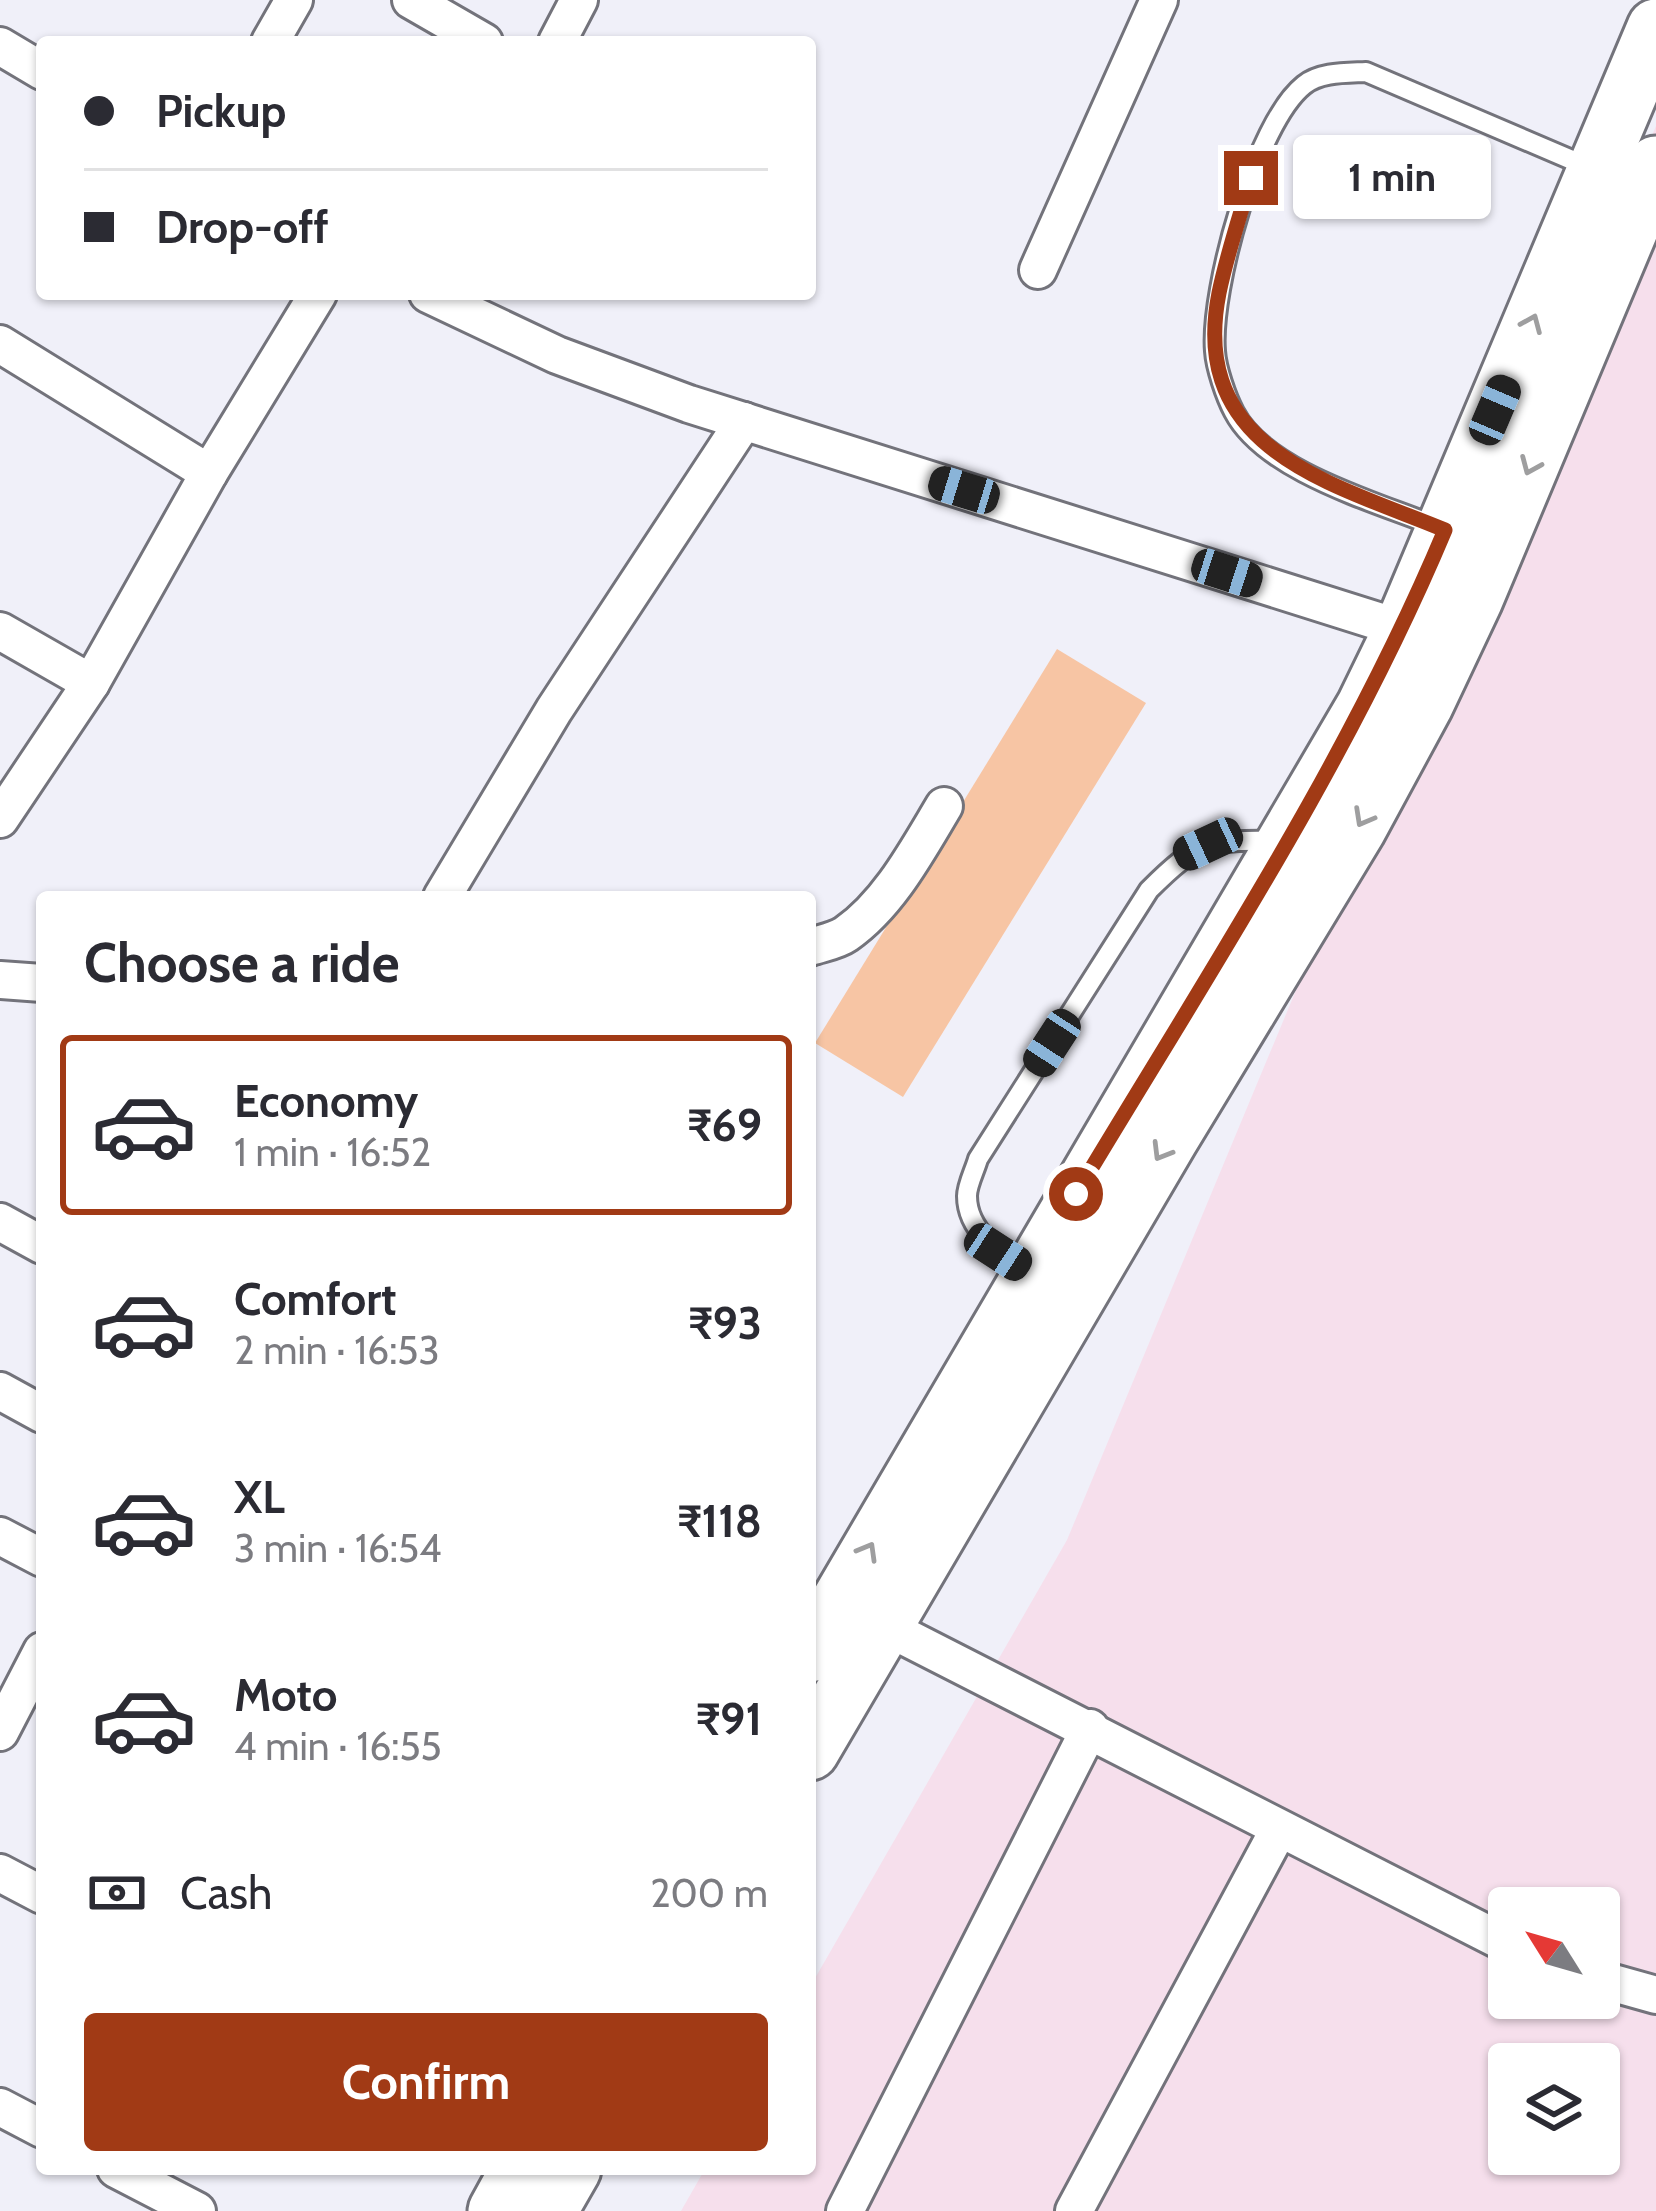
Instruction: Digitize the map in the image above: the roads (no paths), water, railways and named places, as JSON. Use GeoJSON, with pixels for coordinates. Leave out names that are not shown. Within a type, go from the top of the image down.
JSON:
{"type":"FeatureCollection","features":[{"type":"Feature","properties":{"kind":"main road"},"geometry":{"type":"LineString","coordinates":[[816,1643],[1356,723],[1403,629],[1656,28]]}},
{"type":"Feature","properties":{"kind":"main road"},"geometry":{"type":"LineString","coordinates":[[816,1740],[1357,829],[1424,705],[1474,599],[1656,164]]}},
{"type":"Feature","properties":{"kind":"main road"},"geometry":{"type":"LineString","coordinates":[[497,2211],[517,2175]]}},
{"type":"Feature","properties":{"kind":"main road"},"geometry":{"type":"LineString","coordinates":[[548,2211],[569,2175]]}},
{"type":"Feature","properties":{"kind":"street"},"geometry":{"type":"LineString","coordinates":[[273,36],[294,0]]}},
{"type":"Feature","properties":{"kind":"street"},"geometry":{"type":"LineString","coordinates":[[411,0],[474,36]]}},
{"type":"Feature","properties":{"kind":"street"},"geometry":{"type":"LineString","coordinates":[[560,36],[578,0]]}},
{"type":"Feature","properties":{"kind":"street"},"geometry":{"type":"LineString","coordinates":[[1038,270],[1159,0]]}},
{"type":"Feature","properties":{"kind":"street"},"geometry":{"type":"LineString","coordinates":[[0,46],[36,67]]}},
{"type":"Feature","properties":{"kind":"street"},"geometry":{"type":"LineString","coordinates":[[0,819],[91,683],[209,473],[314,300]]}},
{"type":"Feature","properties":{"kind":"street"},"geometry":{"type":"LineString","coordinates":[[454,300],[485,307],[557,355],[744,421],[1403,629]]}},
{"type":"Feature","properties":{"kind":"street"},"geometry":{"type":"LineString","coordinates":[[0,344],[209,473]]}},
{"type":"Feature","properties":{"kind":"street"},"geometry":{"type":"LineString","coordinates":[[446,891],[554,710],[744,421]]}},
{"type":"Feature","properties":{"kind":"street"},"geometry":{"type":"LineString","coordinates":[[0,632],[91,683]]}},
{"type":"Feature","properties":{"kind":"street"},"geometry":{"type":"LineString","coordinates":[[816,944],[842,938],[876,907],[944,806]]}},
{"type":"Feature","properties":{"kind":"street"},"geometry":{"type":"LineString","coordinates":[[0,980],[36,983]]}},
{"type":"Feature","properties":{"kind":"street"},"geometry":{"type":"LineString","coordinates":[[0,1222],[36,1242]]}},
{"type":"Feature","properties":{"kind":"street"},"geometry":{"type":"LineString","coordinates":[[0,1391],[36,1411]]}},
{"type":"Feature","properties":{"kind":"street"},"geometry":{"type":"LineString","coordinates":[[0,1536],[36,1555]]}},
{"type":"Feature","properties":{"kind":"street"},"geometry":{"type":"LineString","coordinates":[[882,1625],[1488,1934]]}},
{"type":"Feature","properties":{"kind":"street"},"geometry":{"type":"LineString","coordinates":[[0,1732],[36,1663]]}},
{"type":"Feature","properties":{"kind":"street"},"geometry":{"type":"LineString","coordinates":[[844,2211],[1090,1728]]}},
{"type":"Feature","properties":{"kind":"street"},"geometry":{"type":"LineString","coordinates":[[1074,2211],[1279,1829]]}},
{"type":"Feature","properties":{"kind":"street"},"geometry":{"type":"LineString","coordinates":[[0,1873],[36,1892]]}},
{"type":"Feature","properties":{"kind":"street"},"geometry":{"type":"LineString","coordinates":[[1620,1985],[1656,1995]]}},
{"type":"Feature","properties":{"kind":"street"},"geometry":{"type":"LineString","coordinates":[[0,2107],[36,2126]]}},
{"type":"Feature","properties":{"kind":"street"},"geometry":{"type":"LineString","coordinates":[[138,2184],[197,2211]]}},
{"type":"Feature","properties":{"kind":"lane"},"geometry":{"type":"LineString","coordinates":[[1445,530],[1296,469],[1262,444],[1235,414],[1215,353],[1218,296],[1269,131],[1284,105],[1307,81],[1366,72],[1596,170]]}},
{"type":"Feature","properties":{"kind":"lane"},"geometry":{"type":"LineString","coordinates":[[1030,1273],[998,1252],[974,1224],[967,1196],[978,1159],[1149,890],[1183,856],[1208,844],[1287,841]]}}]}
